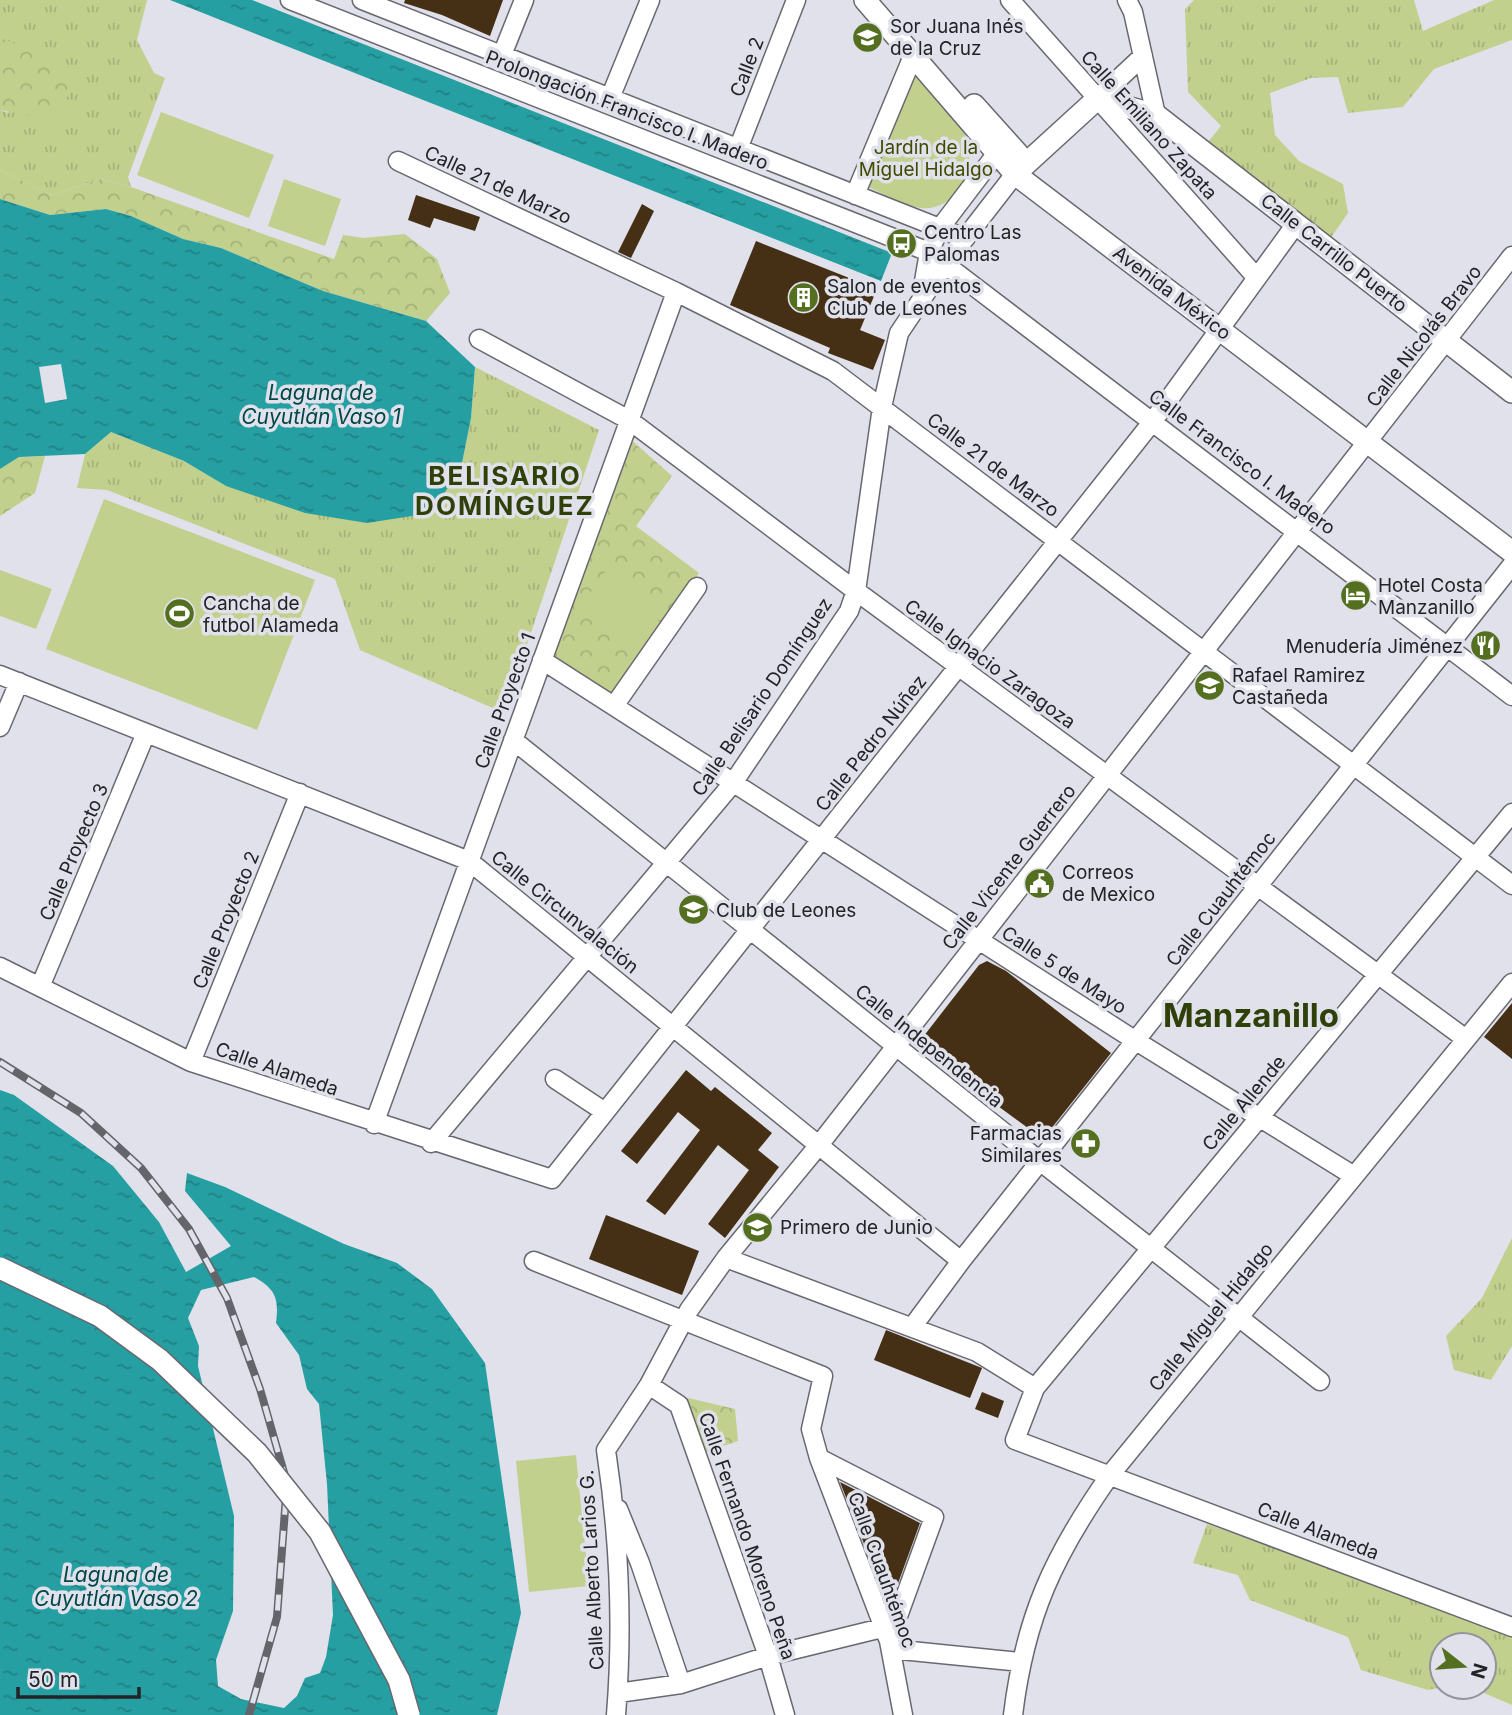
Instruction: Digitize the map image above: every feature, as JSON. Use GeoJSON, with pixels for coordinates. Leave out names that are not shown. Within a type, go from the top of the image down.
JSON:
{"type":"FeatureCollection","features":[{"type":"Feature","properties":{"kind":"main road","name":"Avenida México"},"geometry":{"type":"LineString","coordinates":[[865,0],[997,153],[1021,168],[1219,329],[1512,552]]}},
{"type":"Feature","properties":{"kind":"main road","name":"Avenida México"},"geometry":{"type":"LineString","coordinates":[[880,0],[1021,168]]}},
{"type":"Feature","properties":{"kind":"main road"},"geometry":{"type":"LineString","coordinates":[[1021,168],[1097,99]]}},
{"type":"Feature","properties":{"kind":"main road","name":"Calle Carrillo Puerto"},"geometry":{"type":"LineString","coordinates":[[1097,99],[1156,115],[1512,392]]}},
{"type":"Feature","properties":{"kind":"main road"},"geometry":{"type":"LineString","coordinates":[[0,1268],[100,1316],[160,1360],[257,1452],[327,1544],[400,1680],[409,1715]]}},
{"type":"Feature","properties":{"kind":"street","name":"Prolongación Francisco I. Madero"},"geometry":{"type":"LineString","coordinates":[[290,0],[323,6],[532,95],[929,252],[946,263]]}},
{"type":"Feature","properties":{"kind":"street","name":"Prolongación Francisco I. Madero"},"geometry":{"type":"LineString","coordinates":[[362,0],[389,5],[502,55],[965,238]]}},
{"type":"Feature","properties":{"kind":"street"},"geometry":{"type":"LineString","coordinates":[[502,55],[524,0]]}},
{"type":"Feature","properties":{"kind":"street"},"geometry":{"type":"LineString","coordinates":[[610,98],[650,0]]}},
{"type":"Feature","properties":{"kind":"street","name":"Calle 2"},"geometry":{"type":"LineString","coordinates":[[738,149],[796,0]]}},
{"type":"Feature","properties":{"kind":"street","name":"Calle Emiliano Zapata"},"geometry":{"type":"LineString","coordinates":[[1010,0],[1257,278]]}},
{"type":"Feature","properties":{"kind":"street"},"geometry":{"type":"LineString","coordinates":[[1127,0],[1156,115]]}},
{"type":"Feature","properties":{"kind":"street"},"geometry":{"type":"LineString","coordinates":[[855,195],[913,56]]}},
{"type":"Feature","properties":{"kind":"street"},"geometry":{"type":"LineString","coordinates":[[1097,99],[1143,56]]}},
{"type":"Feature","properties":{"kind":"street"},"geometry":{"type":"LineString","coordinates":[[532,95],[545,72]]}},
{"type":"Feature","properties":{"kind":"street"},"geometry":{"type":"LineString","coordinates":[[920,300],[929,252],[940,228],[997,153]]}},
{"type":"Feature","properties":{"kind":"street","name":"Calle 21 de Marzo"},"geometry":{"type":"LineString","coordinates":[[398,161],[676,292],[833,371],[1512,885]]}},
{"type":"Feature","properties":{"kind":"street","name":"Calle Belisario Domínguez"},"geometry":{"type":"LineString","coordinates":[[431,1143],[733,783],[849,611],[856,591],[881,407],[899,333],[946,263],[1021,168]]}},
{"type":"Feature","properties":{"kind":"street","name":"Calle Pedro Núñez"},"geometry":{"type":"LineString","coordinates":[[552,1180],[1153,421],[1296,224]]}},
{"type":"Feature","properties":{"kind":"street","name":"Calle Nicolás Bravo"},"geometry":{"type":"LineString","coordinates":[[1368,441],[1448,342],[1512,256]]}},
{"type":"Feature","properties":{"kind":"street","name":"Calle Francisco I. Madero"},"geometry":{"type":"LineString","coordinates":[[946,263],[1512,696]]}},
{"type":"Feature","properties":{"kind":"street","name":"Calle Proyecto 1"},"geometry":{"type":"LineString","coordinates":[[374,1124],[676,292]]}},
{"type":"Feature","properties":{"kind":"street","name":"Calle Ignacio Zaragoza"},"geometry":{"type":"LineString","coordinates":[[479,339],[629,420],[856,591],[1466,1039]]}},
{"type":"Feature","properties":{"kind":"street","name":"Calle Vicente Guerrero"},"geometry":{"type":"LineString","coordinates":[[684,1318],[726,1258],[819,1145],[1368,441]]}},
{"type":"Feature","properties":{"kind":"street","name":"Calle Cuauhtémoc"},"geometry":{"type":"LineString","coordinates":[[913,1326],[961,1261],[1512,565]]}},
{"type":"Feature","properties":{"kind":"street"},"geometry":{"type":"LineString","coordinates":[[614,706],[697,587]]}},
{"type":"Feature","properties":{"kind":"street","name":"Calle 5 de Mayo"},"geometry":{"type":"LineString","coordinates":[[542,660],[1136,1041],[1354,1176]]}},
{"type":"Feature","properties":{"kind":"street","name":"Calle Circunvalación"},"geometry":{"type":"LineString","coordinates":[[0,675],[469,861],[961,1261]]}},
{"type":"Feature","properties":{"kind":"street"},"geometry":{"type":"LineString","coordinates":[[0,727],[19,682]]}},
{"type":"Feature","properties":{"kind":"street","name":"Calle Proyecto 3"},"geometry":{"type":"LineString","coordinates":[[40,987],[146,733]]}},
{"type":"Feature","properties":{"kind":"street","name":"Calle Independencia"},"geometry":{"type":"LineString","coordinates":[[513,740],[1320,1381]]}},
{"type":"Feature","properties":{"kind":"street","name":"Calle Proyecto 2"},"geometry":{"type":"LineString","coordinates":[[191,1062],[300,793]]}},
{"type":"Feature","properties":{"kind":"street","name":"Calle Allende"},"geometry":{"type":"LineString","coordinates":[[1035,1388],[1512,813]]}},
{"type":"Feature","properties":{"kind":"street","name":"Calle Alameda"},"geometry":{"type":"LineString","coordinates":[[0,967],[191,1062],[431,1143],[552,1180]]}},
{"type":"Feature","properties":{"kind":"street","name":"Calle Miguel Hidalgo"},"geometry":{"type":"LineString","coordinates":[[1013,1715],[1020,1662],[1049,1573],[1076,1524],[1110,1475],[1512,983]]}},
{"type":"Feature","properties":{"kind":"street"},"geometry":{"type":"LineString","coordinates":[[555,1079],[605,1112]]}},
{"type":"Feature","properties":{"kind":"street"},"geometry":{"type":"LineString","coordinates":[[726,1258],[977,1352],[1035,1388]]}},
{"type":"Feature","properties":{"kind":"street"},"geometry":{"type":"LineString","coordinates":[[534,1261],[684,1318]]}},
{"type":"Feature","properties":{"kind":"street","name":"Calle Cuauhtémoc"},"geometry":{"type":"LineString","coordinates":[[684,1318],[822,1376],[811,1429],[827,1463],[887,1639],[903,1715]]}},
{"type":"Feature","properties":{"kind":"street","name":"Calle Alberto Larios G."},"geometry":{"type":"LineString","coordinates":[[616,1715],[618,1693],[613,1497],[606,1450],[649,1385],[684,1318]]}},
{"type":"Feature","properties":{"kind":"street","name":"Calle Fernando Moreno Peña"},"geometry":{"type":"LineString","coordinates":[[649,1385],[679,1405],[768,1656],[785,1715]]}},
{"type":"Feature","properties":{"kind":"street","name":"Calle Alameda"},"geometry":{"type":"LineString","coordinates":[[1035,1388],[1015,1440],[1512,1627]]}},
{"type":"Feature","properties":{"kind":"street"},"geometry":{"type":"LineString","coordinates":[[827,1463],[934,1517],[887,1639]]}},
{"type":"Feature","properties":{"kind":"street"},"geometry":{"type":"LineString","coordinates":[[613,1497],[640,1563],[681,1684]]}},
{"type":"Feature","properties":{"kind":"street"},"geometry":{"type":"LineString","coordinates":[[618,1693],[681,1684],[768,1656],[887,1639],[1020,1662]]}},
{"type":"Feature","properties":{"kind":"green space"},"geometry":{"type":"Polygon","coordinates":[[[0,0],[147,0],[137,40],[154,73],[165,78],[128,177],[131,187],[101,179],[52,195],[0,170],[0,110],[9,113],[8,43],[0,38],[0,0]]]}},
{"type":"Feature","properties":{"kind":"green space"},"geometry":{"type":"Polygon","coordinates":[[[1194,0],[1414,0],[1423,31],[1494,0],[1512,0],[1512,40],[1434,69],[1403,107],[1348,113],[1338,77],[1311,78],[1270,93],[1275,135],[1299,161],[1343,184],[1348,213],[1330,239],[1204,147],[1221,126],[1188,92],[1185,9],[1194,0]]]}},
{"type":"Feature","properties":{"kind":"green space"},"geometry":{"type":"Polygon","coordinates":[[[0,38],[41,53],[74,85],[54,120],[0,110],[0,38]]]}},
{"type":"Feature","properties":{"kind":"green space","name":"Jardín de la Miguel Hidalgo"},"geometry":{"type":"Polygon","coordinates":[[[914,72],[954,117],[969,146],[970,158],[962,183],[946,202],[934,207],[907,205],[866,186],[914,72]]]}},
{"type":"Feature","properties":{"kind":"green space"},"geometry":{"type":"Polygon","coordinates":[[[161,112],[274,155],[249,218],[137,175],[161,112]]]}},
{"type":"Feature","properties":{"kind":"green space"},"geometry":{"type":"Polygon","coordinates":[[[0,170],[52,195],[101,179],[131,187],[334,259],[343,235],[364,238],[405,234],[437,259],[450,293],[426,321],[323,291],[221,248],[183,239],[131,216],[106,209],[50,215],[0,199],[0,170]]]}},
{"type":"Feature","properties":{"kind":"green space"},"geometry":{"type":"Polygon","coordinates":[[[284,179],[341,199],[325,246],[268,226],[284,179]]]}},
{"type":"Feature","properties":{"kind":"green space"},"geometry":{"type":"Polygon","coordinates":[[[475,367],[599,430],[504,713],[360,650],[335,579],[107,490],[77,488],[85,454],[111,432],[184,461],[226,486],[461,468],[471,418],[475,367]]]}},
{"type":"Feature","properties":{"kind":"green space"},"geometry":{"type":"Polygon","coordinates":[[[629,438],[672,476],[636,526],[699,573],[611,698],[545,653],[629,438]]]}},
{"type":"Feature","properties":{"kind":"green space"},"geometry":{"type":"Polygon","coordinates":[[[45,456],[35,493],[0,516],[0,469],[19,457],[45,456]]]}},
{"type":"Feature","properties":{"kind":"green space","name":"Cancha de futbol Alameda"},"geometry":{"type":"Polygon","coordinates":[[[104,499],[315,580],[257,730],[46,649],[104,499]]]}},
{"type":"Feature","properties":{"kind":"green space"},"geometry":{"type":"Polygon","coordinates":[[[0,570],[52,589],[36,629],[0,616],[0,570]]]}},
{"type":"Feature","properties":{"kind":"green space"},"geometry":{"type":"Polygon","coordinates":[[[606,570],[665,611],[638,650],[579,609],[606,570]]]}},
{"type":"Feature","properties":{"kind":"green space"},"geometry":{"type":"Polygon","coordinates":[[[1512,1238],[1512,1346],[1491,1380],[1454,1370],[1446,1336],[1482,1298],[1512,1238]]]}},
{"type":"Feature","properties":{"kind":"green space"},"geometry":{"type":"Polygon","coordinates":[[[684,1397],[735,1409],[738,1441],[703,1453],[684,1397]]]}},
{"type":"Feature","properties":{"kind":"green space"},"geometry":{"type":"Polygon","coordinates":[[[576,1455],[589,1586],[529,1592],[516,1461],[576,1455]]]}},
{"type":"Feature","properties":{"kind":"green space"},"geometry":{"type":"Polygon","coordinates":[[[1207,1524],[1339,1571],[1378,1579],[1512,1633],[1512,1705],[1498,1699],[1498,1631],[1428,1631],[1428,1690],[1361,1670],[1348,1637],[1250,1600],[1238,1575],[1193,1563],[1207,1524]]]}},
{"type":"Feature","properties":{"kind":"water"},"geometry":{"type":"Polygon","coordinates":[[[170,0],[252,0],[892,253],[881,281],[170,0]]]}},
{"type":"Feature","properties":{"kind":"water","name":"Laguna de Cuyutlán Vaso 1"},"geometry":{"type":"Polygon","coordinates":[[[0,199],[50,215],[106,209],[131,216],[183,239],[221,248],[323,291],[426,321],[475,367],[471,418],[461,468],[431,513],[367,523],[305,513],[226,486],[184,461],[111,432],[85,454],[19,457],[0,469],[0,199]]]}},
{"type":"Feature","properties":{"kind":"water","name":"Laguna de Cuyutlán Vaso 2"},"geometry":{"type":"Polygon","coordinates":[[[0,1090],[14,1095],[113,1166],[159,1222],[186,1272],[231,1246],[185,1191],[187,1173],[225,1187],[344,1244],[397,1263],[432,1289],[485,1363],[521,1613],[497,1715],[0,1715],[0,1090]],[[254,1277],[201,1290],[188,1318],[199,1346],[198,1366],[234,1516],[233,1611],[216,1660],[218,1686],[241,1699],[284,1708],[297,1696],[305,1678],[320,1673],[326,1657],[333,1615],[327,1484],[319,1404],[307,1389],[299,1355],[276,1323],[277,1307],[271,1290],[254,1277]]]}},
{"type":"Feature","properties":{"kind":"pier"},"geometry":{"type":"Polygon","coordinates":[[[61,364],[67,399],[45,403],[39,367],[61,364]]]}},
{"type":"Feature","properties":{"kind":"building"},"geometry":{"type":"Polygon","coordinates":[[[405,0],[503,0],[490,36],[442,15],[404,3],[405,0]]]}},
{"type":"Feature","properties":{"kind":"building"},"geometry":{"type":"Polygon","coordinates":[[[416,195],[480,217],[475,231],[434,218],[430,228],[408,220],[416,195]]]}},
{"type":"Feature","properties":{"kind":"building"},"geometry":{"type":"Polygon","coordinates":[[[642,204],[654,211],[631,258],[618,252],[642,204]]]}},
{"type":"Feature","properties":{"kind":"building","name":"Salon de eventos Club de Leones"},"geometry":{"type":"Polygon","coordinates":[[[756,241],[877,289],[860,330],[885,340],[873,370],[828,353],[830,348],[730,305],[756,241]]]}},
{"type":"Feature","properties":{"kind":"building"},"geometry":{"type":"Polygon","coordinates":[[[987,961],[1006,971],[1111,1053],[1043,1139],[916,1046],[979,965],[987,961]]]}},
{"type":"Feature","properties":{"kind":"building"},"geometry":{"type":"Polygon","coordinates":[[[1512,1003],[1512,1059],[1484,1037],[1512,1003]]]}},
{"type":"Feature","properties":{"kind":"building"},"geometry":{"type":"Polygon","coordinates":[[[686,1070],[711,1091],[715,1087],[772,1133],[758,1150],[779,1167],[725,1238],[708,1224],[749,1170],[718,1145],[665,1215],[646,1201],[700,1130],[678,1112],[637,1164],[621,1151],[686,1070]]]}},
{"type":"Feature","properties":{"kind":"building"},"geometry":{"type":"Polygon","coordinates":[[[606,1215],[699,1251],[682,1295],[589,1259],[606,1215]]]}},
{"type":"Feature","properties":{"kind":"building"},"geometry":{"type":"Polygon","coordinates":[[[886,1330],[982,1368],[970,1398],[874,1360],[886,1330]]]}},
{"type":"Feature","properties":{"kind":"building"},"geometry":{"type":"Polygon","coordinates":[[[982,1392],[1004,1401],[998,1418],[975,1409],[982,1392]]]}},
{"type":"Feature","properties":{"kind":"building"},"geometry":{"type":"Polygon","coordinates":[[[840,1482],[920,1523],[889,1608],[840,1482]]]}},
{"type":"Feature","properties":{"kind":"railway"},"geometry":{"type":"LineString","coordinates":[[0,1062],[81,1113],[141,1168],[189,1229],[227,1298],[260,1389],[287,1483],[277,1617],[249,1715]]}},
{"type":"Feature","properties":{"kind":"place","name":"Sor Juana Inés de la Cruz"},"geometry":{"type":"Point","coordinates":[867,37]}},
{"type":"Feature","properties":{"kind":"place","name":"Centro Las Palomas"},"geometry":{"type":"Point","coordinates":[901,243]}},
{"type":"Feature","properties":{"kind":"place","name":"Salon de eventos Club de Leones"},"geometry":{"type":"Point","coordinates":[804,297]}},
{"type":"Feature","properties":{"kind":"place","name":"Hotel Costa Manzanillo"},"geometry":{"type":"Point","coordinates":[1355,596]}},
{"type":"Feature","properties":{"kind":"place","name":"Cancha de futbol Alameda"},"geometry":{"type":"Point","coordinates":[180,614]}},
{"type":"Feature","properties":{"kind":"place","name":"Menudería Jiménez"},"geometry":{"type":"Point","coordinates":[1486,646]}},
{"type":"Feature","properties":{"kind":"place","name":"Rafael Ramirez Castañeda"},"geometry":{"type":"Point","coordinates":[1209,686]}},
{"type":"Feature","properties":{"kind":"place","name":"Correos de Mexico"},"geometry":{"type":"Point","coordinates":[1039,883]}},
{"type":"Feature","properties":{"kind":"place","name":"Club de Leones"},"geometry":{"type":"Point","coordinates":[693,910]}},
{"type":"Feature","properties":{"kind":"place","name":"Farmacias Similares"},"geometry":{"type":"Point","coordinates":[1085,1144]}},
{"type":"Feature","properties":{"kind":"place","name":"Primero de Junio"},"geometry":{"type":"Point","coordinates":[757,1227]}},
{"type":"Feature","properties":{"kind":"district","name":"BELISARIO DOMÍNGUEZ"},"geometry":{"type":"Point","coordinates":[505,490]}},
{"type":"Feature","properties":{"kind":"district","name":"Manzanillo"},"geometry":{"type":"Point","coordinates":[1251,1015]}}]}
